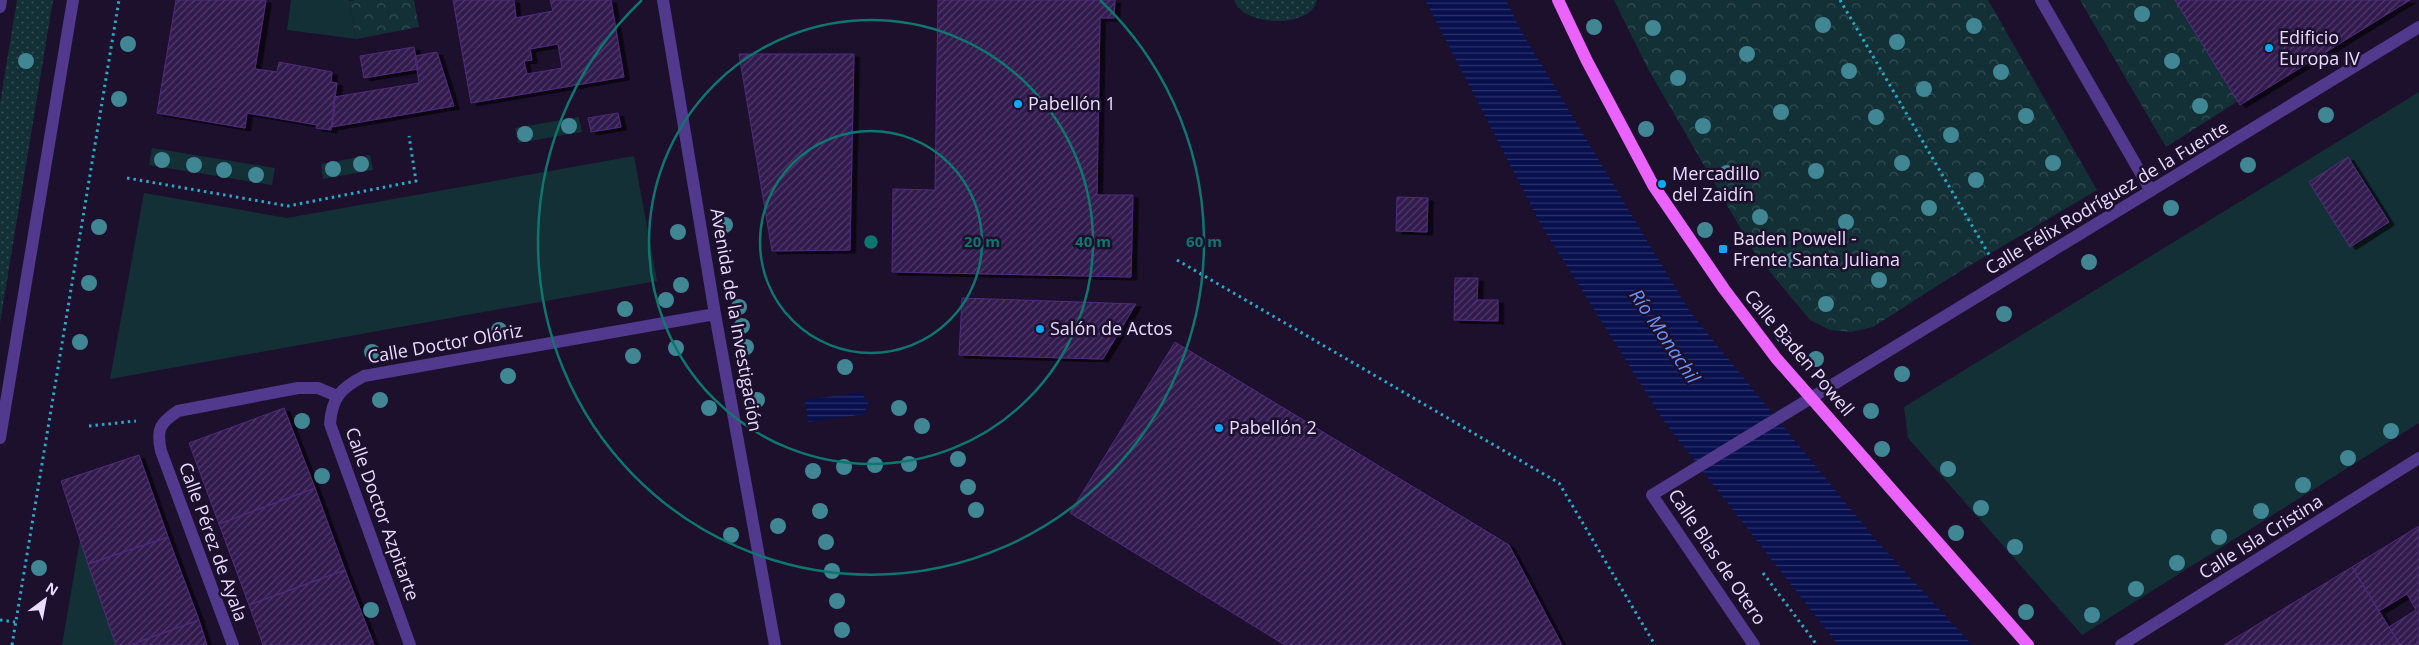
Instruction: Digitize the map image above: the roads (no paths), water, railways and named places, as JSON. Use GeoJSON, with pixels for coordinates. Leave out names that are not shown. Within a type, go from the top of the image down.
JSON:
{"type":"FeatureCollection","features":[{"type":"Feature","properties":{"kind":"main road","name":"Calle Baden Powell"},"geometry":{"type":"LineString","coordinates":[[1558,0],[1587,61],[1653,185],[1689,241],[1751,326],[2028,645]]}},
{"type":"Feature","properties":{"kind":"street"},"geometry":{"type":"LineString","coordinates":[[0,7],[1,0]]}},
{"type":"Feature","properties":{"kind":"street"},"geometry":{"type":"LineString","coordinates":[[0,438],[73,0]]}},
{"type":"Feature","properties":{"kind":"street","name":"Avenida de la Investigación"},"geometry":{"type":"LineString","coordinates":[[663,0],[715,314],[775,645]]}},
{"type":"Feature","properties":{"kind":"street"},"geometry":{"type":"LineString","coordinates":[[2041,0],[2151,191]]}},
{"type":"Feature","properties":{"kind":"street","name":"Calle Félix Rodríguez de la Fuente"},"geometry":{"type":"LineString","coordinates":[[1813,399],[2419,27]]}},
{"type":"Feature","properties":{"kind":"street","name":"Calle Doctor Olóriz"},"geometry":{"type":"LineString","coordinates":[[337,396],[348,384],[364,376],[715,314]]}},
{"type":"Feature","properties":{"kind":"street","name":"Calle Pérez de Ayala"},"geometry":{"type":"LineString","coordinates":[[232,645],[160,451],[157,435],[164,420],[178,412],[298,388],[318,388],[337,396]]}},
{"type":"Feature","properties":{"kind":"street","name":"Calle Doctor Azpitarte"},"geometry":{"type":"LineString","coordinates":[[337,396],[331,408],[330,424],[410,645]]}},
{"type":"Feature","properties":{"kind":"street","name":"Calle Blas de Otero"},"geometry":{"type":"LineString","coordinates":[[1754,645],[1652,495],[1813,399]]}},
{"type":"Feature","properties":{"kind":"street","name":"Calle Isla Cristina"},"geometry":{"type":"LineString","coordinates":[[2121,645],[2419,458]]}},
{"type":"Feature","properties":{"kind":"water","name":"Río Monachil"},"geometry":{"type":"Polygon","coordinates":[[[1425,0],[1506,0],[1520,29],[1690,312],[1875,539],[1972,645],[1838,645],[1663,420],[1540,223],[1425,0]]]}},
{"type":"Feature","properties":{"kind":"water"},"geometry":{"type":"Polygon","coordinates":[[[863,392],[869,406],[865,410],[866,414],[808,422],[805,400],[863,392]]]}},
{"type":"Feature","properties":{"kind":"place","name":"Edificio Europa IV"},"geometry":{"type":"Point","coordinates":[2269,48]}},
{"type":"Feature","properties":{"kind":"place","name":"Pabellón 1"},"geometry":{"type":"Point","coordinates":[1018,104]}},
{"type":"Feature","properties":{"kind":"place","name":"Mercadillo del Zaidín"},"geometry":{"type":"Point","coordinates":[1662,184]}},
{"type":"Feature","properties":{"kind":"place","name":"Baden Powell - Frente Santa Juliana"},"geometry":{"type":"Point","coordinates":[1723,249]}},
{"type":"Feature","properties":{"kind":"place","name":"Salón de Actos"},"geometry":{"type":"Point","coordinates":[1040,329]}},
{"type":"Feature","properties":{"kind":"place","name":"Pabellón 2"},"geometry":{"type":"Point","coordinates":[1219,428]}}]}
